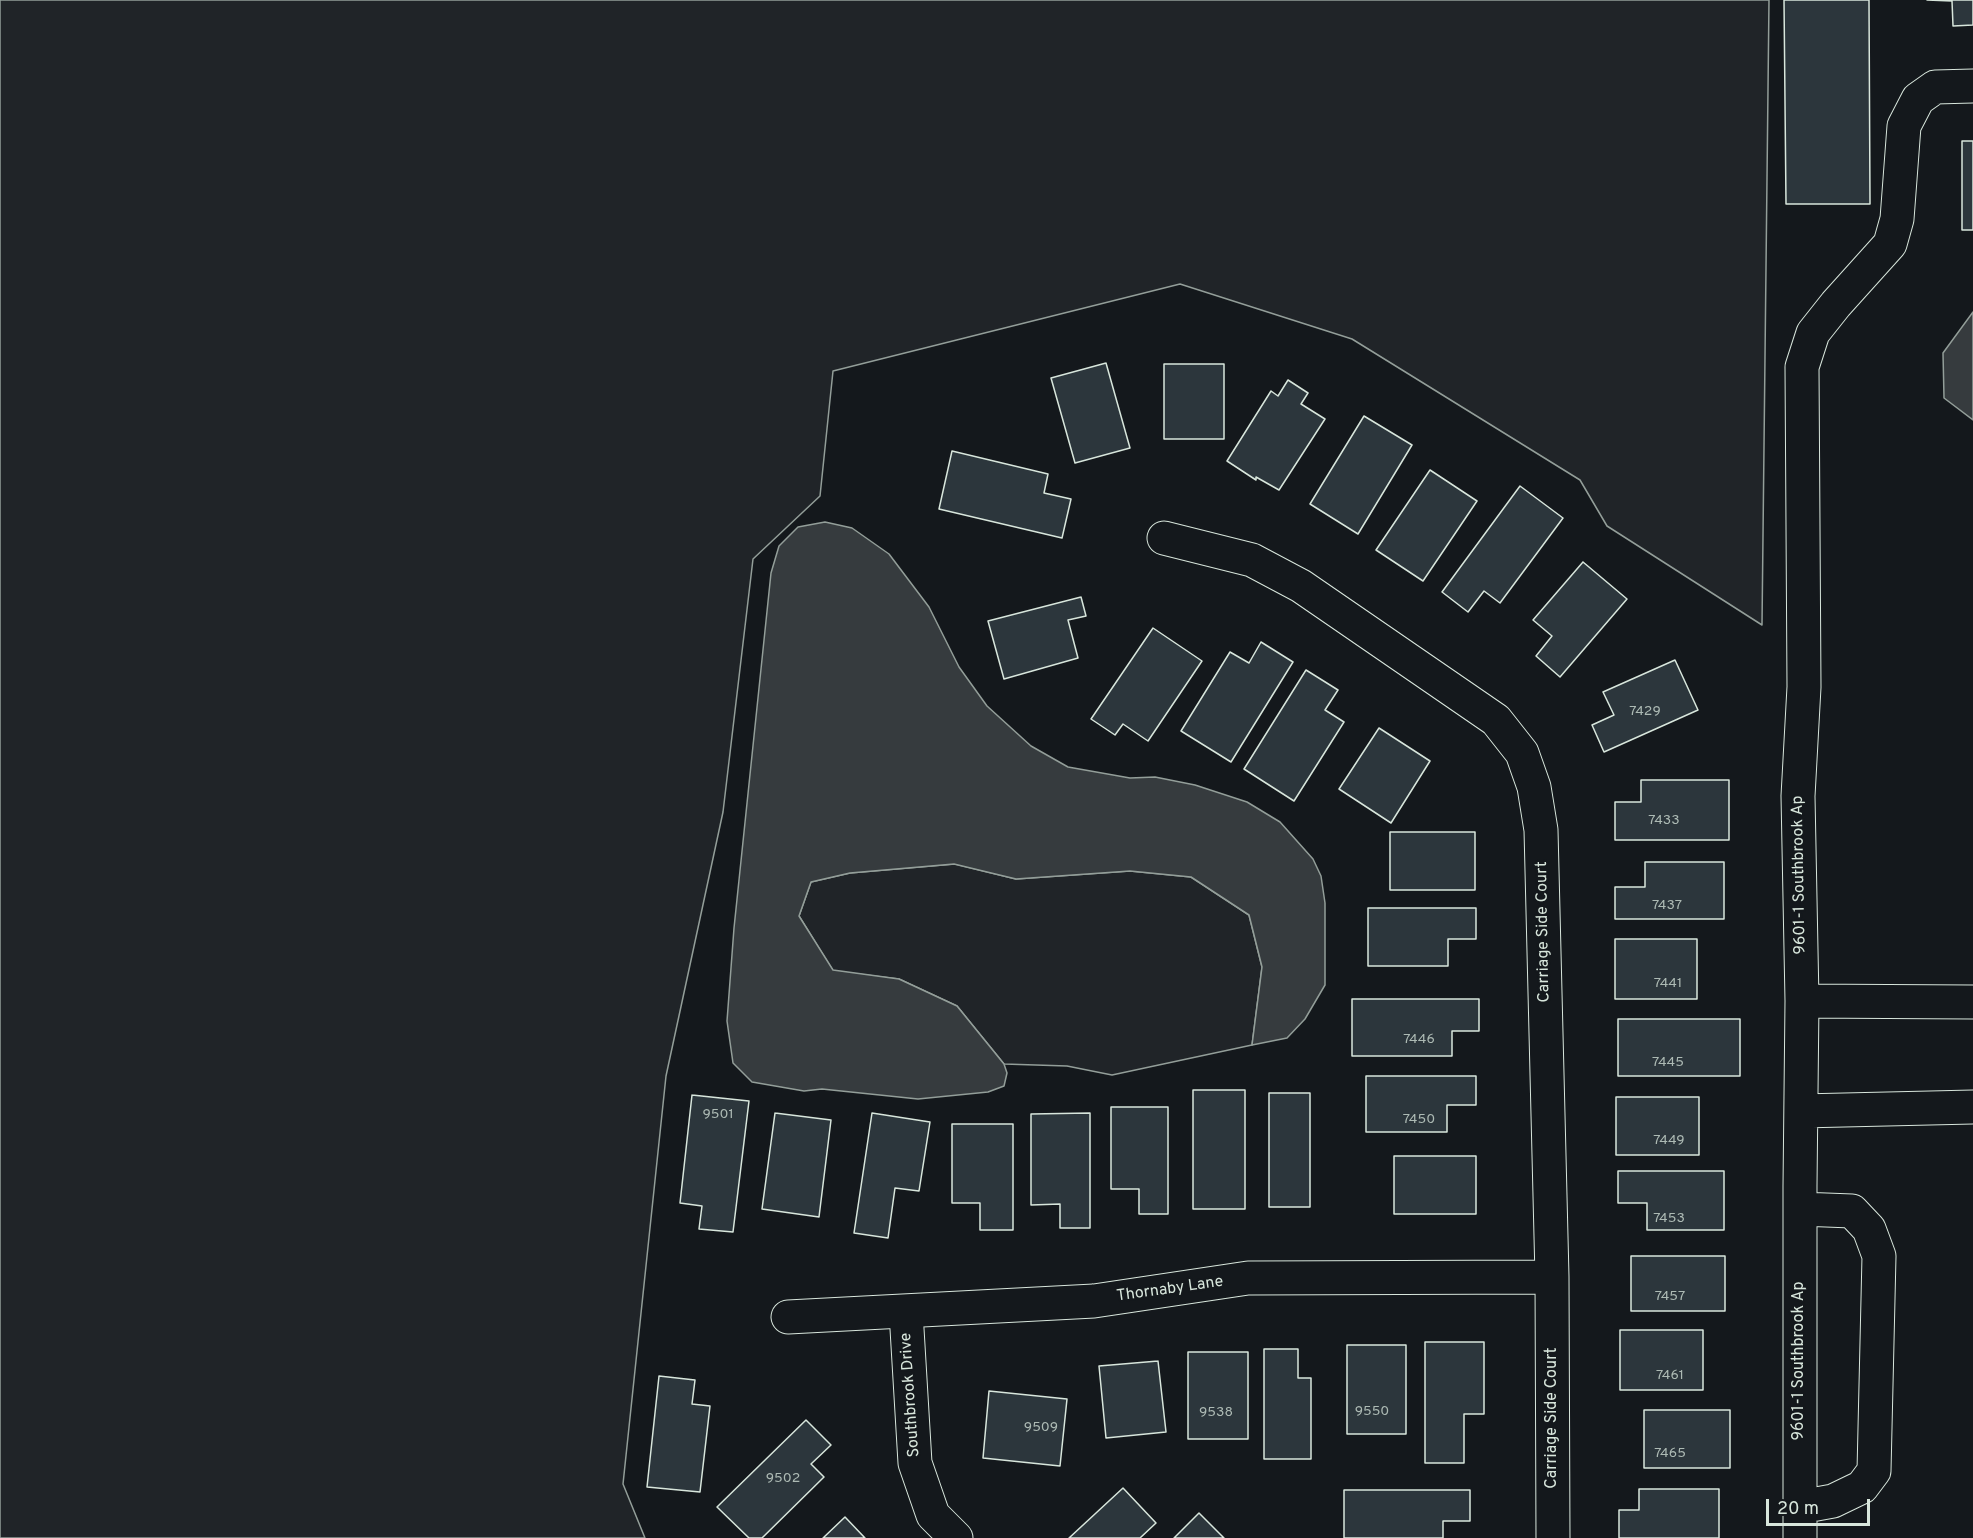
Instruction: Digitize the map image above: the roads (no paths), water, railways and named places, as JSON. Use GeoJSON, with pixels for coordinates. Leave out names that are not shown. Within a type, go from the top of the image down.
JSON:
{"type":"FeatureCollection","features":[{"type":"Feature","properties":{"kind":"street","name":"9601-1 Southbrook Ap"},"geometry":{"type":"LineString","coordinates":[[1800,1522],[1802,1001],[1798,796],[1804,687],[1802,367],[1813,333],[1890,244],[1897,219],[1904,126],[1918,99],[1935,87],[1973,86]]}},
{"type":"Feature","properties":{"kind":"street","name":"Carriage Side Court"},"geometry":{"type":"LineString","coordinates":[[1164,538],[1252,560],[1301,586],[1496,720],[1522,753],[1534,787],[1541,830],[1552,1277],[1553,1538]]}},
{"type":"Feature","properties":{"kind":"street"},"geometry":{"type":"LineString","coordinates":[[1802,1001],[1973,1002]]}},
{"type":"Feature","properties":{"kind":"street"},"geometry":{"type":"LineString","coordinates":[[1801,1111],[1973,1107]]}},
{"type":"Feature","properties":{"kind":"street"},"geometry":{"type":"LineString","coordinates":[[1800,1209],[1852,1211],[1869,1229],[1879,1256],[1874,1471],[1862,1487],[1833,1501],[1800,1522]]}},
{"type":"Feature","properties":{"kind":"street","name":"Thornaby Lane"},"geometry":{"type":"LineString","coordinates":[[788,1317],[1094,1301],[1248,1278],[1552,1277]]}},
{"type":"Feature","properties":{"kind":"street","name":"Southbrook Drive"},"geometry":{"type":"LineString","coordinates":[[906,1312],[915,1463],[933,1515],[956,1538]]}}]}
